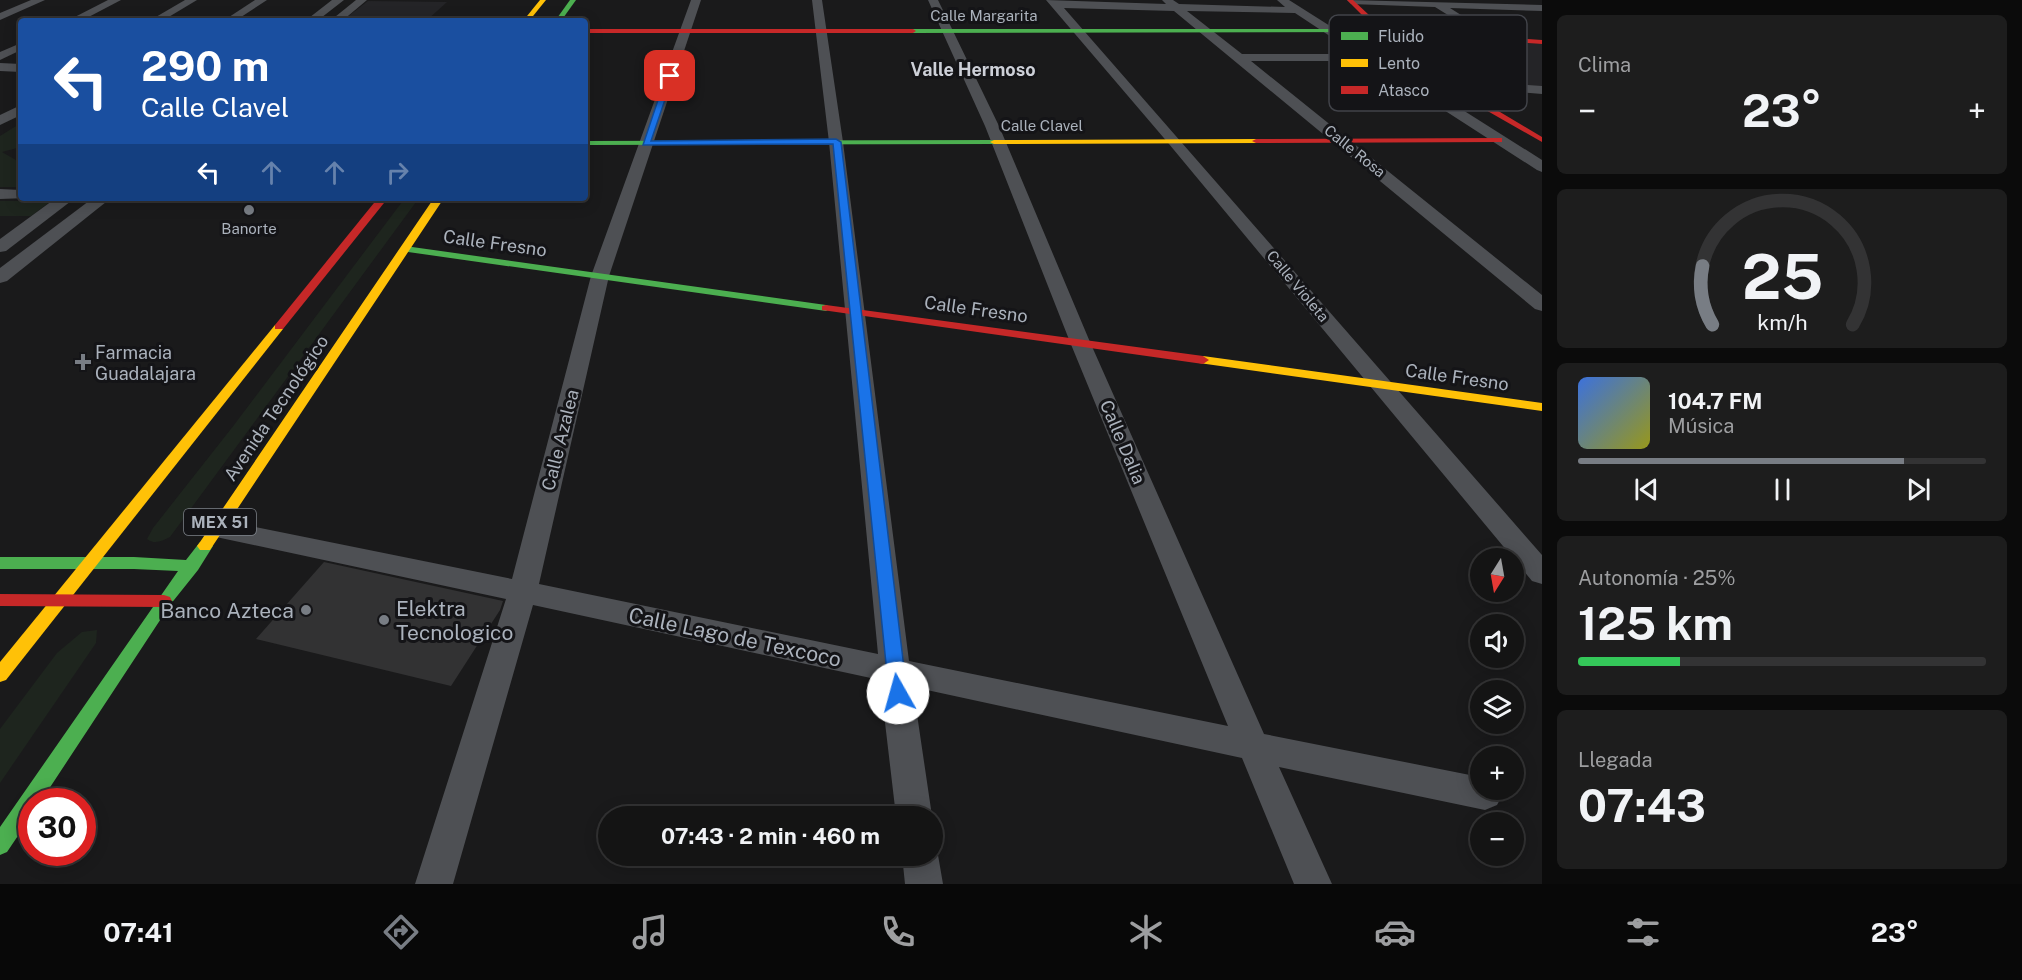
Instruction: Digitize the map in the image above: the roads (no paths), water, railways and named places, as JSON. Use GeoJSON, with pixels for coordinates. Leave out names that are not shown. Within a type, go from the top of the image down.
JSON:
{"type":"FeatureCollection","features":[{"type":"Feature","properties":{"kind":"main road"},"geometry":{"type":"LineString","coordinates":[[528,18],[543,0]]}},
{"type":"Feature","properties":{"kind":"main road"},"geometry":{"type":"LineString","coordinates":[[560,18],[573,0]]}},
{"type":"Feature","properties":{"kind":"main road"},"geometry":{"type":"LineString","coordinates":[[1351,0],[1366,15]]}},
{"type":"Feature","properties":{"kind":"main road","name":"Calle Margarita"},"geometry":{"type":"LineString","coordinates":[[588,31],[1329,31]]}},
{"type":"Feature","properties":{"kind":"main road","name":"Calle Margarita"},"geometry":{"type":"LineString","coordinates":[[1527,41],[1542,42]]}},
{"type":"Feature","properties":{"kind":"main road"},"geometry":{"type":"LineString","coordinates":[[1494,111],[1542,140]]}},
{"type":"Feature","properties":{"kind":"main road","name":"Calle Clavel"},"geometry":{"type":"LineString","coordinates":[[588,143],[1499,140]]}},
{"type":"Feature","properties":{"kind":"main road"},"geometry":{"type":"LineString","coordinates":[[0,675],[381,201]]}},
{"type":"Feature","properties":{"kind":"main road","name":"Avenida Tecnológico"},"geometry":{"type":"LineString","coordinates":[[0,845],[164,601],[192,567],[437,201]]}},
{"type":"Feature","properties":{"kind":"main road","name":"Calle Fresno"},"geometry":{"type":"LineString","coordinates":[[405,249],[1542,407]]}},
{"type":"Feature","properties":{"kind":"main road"},"geometry":{"type":"LineString","coordinates":[[0,562],[192,567]]}},
{"type":"Feature","properties":{"kind":"main road"},"geometry":{"type":"LineString","coordinates":[[0,600],[164,601]]}},
{"type":"Feature","properties":{"kind":"street"},"geometry":{"type":"LineString","coordinates":[[0,17],[40,0]]}},
{"type":"Feature","properties":{"kind":"street"},"geometry":{"type":"LineString","coordinates":[[78,18],[116,0]]}},
{"type":"Feature","properties":{"kind":"street"},"geometry":{"type":"LineString","coordinates":[[159,18],[192,0]]}},
{"type":"Feature","properties":{"kind":"street"},"geometry":{"type":"LineString","coordinates":[[233,18],[262,0]]}},
{"type":"Feature","properties":{"kind":"street"},"geometry":{"type":"LineString","coordinates":[[314,18],[339,0]]}},
{"type":"Feature","properties":{"kind":"street"},"geometry":{"type":"LineString","coordinates":[[339,18],[362,0]]}},
{"type":"Feature","properties":{"kind":"street","name":"Calle Azalea"},"geometry":{"type":"LineString","coordinates":[[434,884],[523,591],[600,276],[696,0]]}},
{"type":"Feature","properties":{"kind":"street"},"geometry":{"type":"LineString","coordinates":[[817,0],[836,142],[895,672],[913,806]]}},
{"type":"Feature","properties":{"kind":"street","name":"Calle Dalia"},"geometry":{"type":"LineString","coordinates":[[933,0],[950,31],[1080,343],[1313,884]]}},
{"type":"Feature","properties":{"kind":"street"},"geometry":{"type":"LineString","coordinates":[[1282,0],[1329,31]]}},
{"type":"Feature","properties":{"kind":"street"},"geometry":{"type":"LineString","coordinates":[[1351,0],[1542,8]]}},
{"type":"Feature","properties":{"kind":"street"},"geometry":{"type":"LineString","coordinates":[[1054,3],[1172,4],[1296,10]]}},
{"type":"Feature","properties":{"kind":"street","name":"Calle Violeta"},"geometry":{"type":"LineString","coordinates":[[1054,3],[1383,385],[1542,574]]}},
{"type":"Feature","properties":{"kind":"street","name":"Calle Rosa"},"geometry":{"type":"LineString","coordinates":[[1172,4],[1542,305]]}},
{"type":"Feature","properties":{"kind":"street"},"geometry":{"type":"LineString","coordinates":[[1437,4],[1454,15]]}},
{"type":"Feature","properties":{"kind":"street"},"geometry":{"type":"LineString","coordinates":[[1522,7],[1542,19]]}},
{"type":"Feature","properties":{"kind":"street"},"geometry":{"type":"LineString","coordinates":[[0,56],[18,47]]}},
{"type":"Feature","properties":{"kind":"street"},"geometry":{"type":"LineString","coordinates":[[1240,58],[1329,57]]}},
{"type":"Feature","properties":{"kind":"street"},"geometry":{"type":"LineString","coordinates":[[0,68],[18,68]]}},
{"type":"Feature","properties":{"kind":"street"},"geometry":{"type":"LineString","coordinates":[[1527,89],[1542,90]]}},
{"type":"Feature","properties":{"kind":"street"},"geometry":{"type":"LineString","coordinates":[[0,121],[18,111]]}},
{"type":"Feature","properties":{"kind":"street"},"geometry":{"type":"LineString","coordinates":[[1454,111],[1542,167]]}},
{"type":"Feature","properties":{"kind":"street"},"geometry":{"type":"LineString","coordinates":[[0,194],[18,195]]}},
{"type":"Feature","properties":{"kind":"street"},"geometry":{"type":"LineString","coordinates":[[0,247],[63,201]]}},
{"type":"Feature","properties":{"kind":"street"},"geometry":{"type":"LineString","coordinates":[[0,277],[99,201]]}},
{"type":"Feature","properties":{"kind":"street"},"geometry":{"type":"LineString","coordinates":[[0,224],[69,224]]}},
{"type":"Feature","properties":{"kind":"street","name":"Calle Lago de Texcoco"},"geometry":{"type":"LineString","coordinates":[[216,528],[1470,791]]}},
{"type":"Feature","properties":{"kind":"street"},"geometry":{"type":"LineString","coordinates":[[922,866],[924,884]]}},
{"type":"Feature","properties":{"kind":"place","name":"Banorte"},"geometry":{"type":"Point","coordinates":[249,210]}},
{"type":"Feature","properties":{"kind":"place","name":"Farmacia Guadalajara"},"geometry":{"type":"Point","coordinates":[83,362]}},
{"type":"Feature","properties":{"kind":"place","name":"Banco Azteca"},"geometry":{"type":"Point","coordinates":[306,610]}},
{"type":"Feature","properties":{"kind":"place","name":"Elektra Tecnologico"},"geometry":{"type":"Point","coordinates":[384,620]}},
{"type":"Feature","properties":{"kind":"district","name":"Valle Hermoso"},"geometry":{"type":"Point","coordinates":[973,69]}}]}
